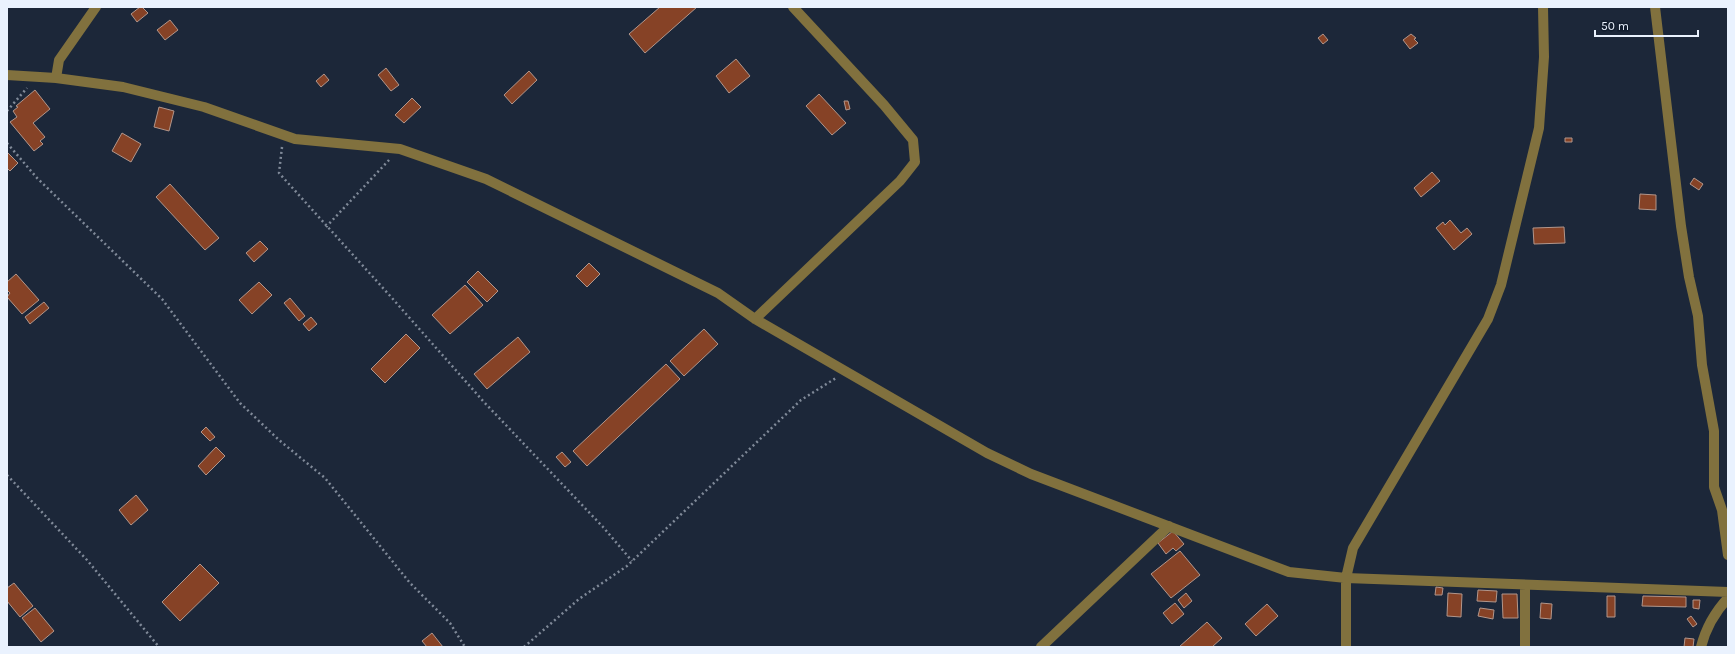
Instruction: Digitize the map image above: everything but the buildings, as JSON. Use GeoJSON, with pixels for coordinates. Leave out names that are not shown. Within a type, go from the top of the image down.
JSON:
{"type":"FeatureCollection","features":[{"type":"Feature","properties":{"kind":"street"},"geometry":{"type":"LineString","coordinates":[[56,78],[59,60],[96,7]]}},
{"type":"Feature","properties":{"kind":"street"},"geometry":{"type":"LineString","coordinates":[[755,320],[900,181],[915,162],[913,140],[884,105],[793,7]]}},
{"type":"Feature","properties":{"kind":"street"},"geometry":{"type":"LineString","coordinates":[[1346,647],[1346,578],[1352,548],[1488,319],[1501,286],[1540,128],[1544,57],[1543,7]]}},
{"type":"Feature","properties":{"kind":"street"},"geometry":{"type":"LineString","coordinates":[[1655,7],[1681,226],[1689,277],[1698,316],[1702,365],[1714,431],[1714,487],[1722,510],[1728,556]]}},
{"type":"Feature","properties":{"kind":"street"},"geometry":{"type":"LineString","coordinates":[[7,75],[56,78],[124,87],[204,107],[295,139],[400,149],[493,183],[718,293],[755,320],[987,453],[1031,474],[1289,572],[1346,578],[1525,586],[1728,592]]}},
{"type":"Feature","properties":{"kind":"street"},"geometry":{"type":"LineString","coordinates":[[1041,647],[1169,526]]}},
{"type":"Feature","properties":{"kind":"street"},"geometry":{"type":"LineString","coordinates":[[1525,586],[1525,647]]}},
{"type":"Feature","properties":{"kind":"street"},"geometry":{"type":"LineString","coordinates":[[1701,647],[1704,632],[1717,610],[1728,598]]}},
{"type":"Feature","properties":{"kind":"path"},"geometry":{"type":"LineString","coordinates":[[7,111],[36,77]]}},
{"type":"Feature","properties":{"kind":"path"},"geometry":{"type":"LineString","coordinates":[[284,135],[279,173],[483,401],[603,527],[632,561]]}},
{"type":"Feature","properties":{"kind":"path"},"geometry":{"type":"LineString","coordinates":[[7,143],[37,178],[162,299],[240,403],[280,440],[325,478],[410,583],[450,623],[465,647]]}},
{"type":"Feature","properties":{"kind":"path"},"geometry":{"type":"LineString","coordinates":[[326,227],[400,149]]}},
{"type":"Feature","properties":{"kind":"path"},"geometry":{"type":"LineString","coordinates":[[524,647],[578,598],[632,561],[800,400],[846,372]]}},
{"type":"Feature","properties":{"kind":"path"},"geometry":{"type":"LineString","coordinates":[[7,475],[87,560],[159,647]]}}]}
